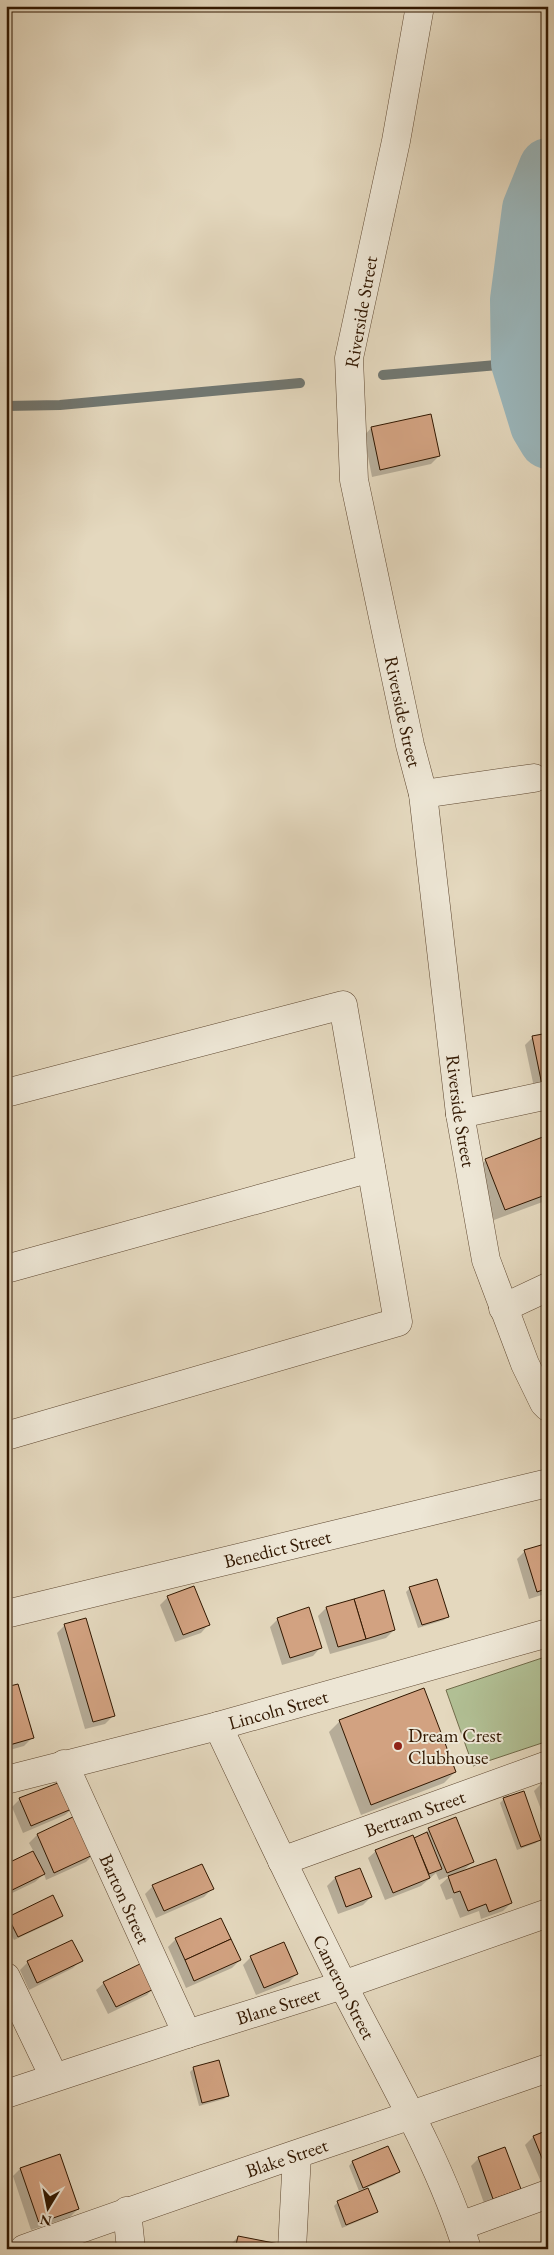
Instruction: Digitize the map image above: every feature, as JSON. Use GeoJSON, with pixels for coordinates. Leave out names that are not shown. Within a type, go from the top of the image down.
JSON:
{"type":"FeatureCollection","features":[{"type":"Feature","properties":{"kind":"street","name":"Riverside Street"},"geometry":{"type":"LineString","coordinates":[[420,6],[396,141],[349,358],[354,480],[422,794],[460,1114],[486,1260],[502,1308],[525,1364],[544,1403],[548,1407]]}},
{"type":"Feature","properties":{"kind":"street"},"geometry":{"type":"LineString","coordinates":[[422,794],[534,778]]}},
{"type":"Feature","properties":{"kind":"street"},"geometry":{"type":"LineString","coordinates":[[6,1093],[344,1005],[398,1322],[6,1436]]}},
{"type":"Feature","properties":{"kind":"street"},"geometry":{"type":"LineString","coordinates":[[460,1114],[548,1095]]}},
{"type":"Feature","properties":{"kind":"street"},"geometry":{"type":"LineString","coordinates":[[6,1269],[371,1168]]}},
{"type":"Feature","properties":{"kind":"street"},"geometry":{"type":"LineString","coordinates":[[502,1308],[548,1287]]}},
{"type":"Feature","properties":{"kind":"street","name":"Benedict Street"},"geometry":{"type":"LineString","coordinates":[[6,1614],[548,1483]]}},
{"type":"Feature","properties":{"kind":"street","name":"Lincoln Street"},"geometry":{"type":"LineString","coordinates":[[6,1780],[218,1726],[548,1633]]}},
{"type":"Feature","properties":{"kind":"street","name":"Cameron Street"},"geometry":{"type":"LineString","coordinates":[[218,1726],[343,1986],[411,2116],[464,2237]]}},
{"type":"Feature","properties":{"kind":"street","name":"Barton Street"},"geometry":{"type":"LineString","coordinates":[[64,1764],[187,2034]]}},
{"type":"Feature","properties":{"kind":"street","name":"Bertram Street"},"geometry":{"type":"LineString","coordinates":[[282,1861],[548,1765]]}},
{"type":"Feature","properties":{"kind":"street","name":"Blane Street"},"geometry":{"type":"LineString","coordinates":[[6,2094],[187,2034],[343,1986],[548,1913]]}},
{"type":"Feature","properties":{"kind":"street"},"geometry":{"type":"LineString","coordinates":[[6,1977],[54,2077]]}},
{"type":"Feature","properties":{"kind":"street","name":"Blake Street"},"geometry":{"type":"LineString","coordinates":[[24,2249],[127,2211],[548,2068]]}},
{"type":"Feature","properties":{"kind":"street"},"geometry":{"type":"LineString","coordinates":[[292,2249],[296,2155]]}},
{"type":"Feature","properties":{"kind":"street"},"geometry":{"type":"LineString","coordinates":[[464,2237],[548,2194]]}},
{"type":"Feature","properties":{"kind":"street"},"geometry":{"type":"LineString","coordinates":[[127,2211],[131,2249]]}},
{"type":"Feature","properties":{"kind":"green space"},"geometry":{"type":"Polygon","coordinates":[[[548,1656],[548,1741],[473,1766],[446,1690],[548,1656]]]}},
{"type":"Feature","properties":{"kind":"building"},"geometry":{"type":"Polygon","coordinates":[[[431,414],[440,456],[380,470],[371,427],[431,414]]]}},
{"type":"Feature","properties":{"kind":"building"},"geometry":{"type":"Polygon","coordinates":[[[548,1033],[548,1084],[542,1085],[532,1036],[548,1033]]]}},
{"type":"Feature","properties":{"kind":"building"},"geometry":{"type":"Polygon","coordinates":[[[548,1135],[548,1194],[505,1210],[485,1159],[548,1135]]]}},
{"type":"Feature","properties":{"kind":"building"},"geometry":{"type":"Polygon","coordinates":[[[548,1543],[548,1588],[537,1592],[524,1550],[548,1543]]]}},
{"type":"Feature","properties":{"kind":"building"},"geometry":{"type":"Polygon","coordinates":[[[437,1579],[449,1617],[422,1625],[409,1587],[437,1579]]]}},
{"type":"Feature","properties":{"kind":"building"},"geometry":{"type":"Polygon","coordinates":[[[194,1586],[210,1625],[183,1635],[167,1596],[194,1586]]]}},
{"type":"Feature","properties":{"kind":"building"},"geometry":{"type":"Polygon","coordinates":[[[384,1590],[395,1630],[366,1639],[354,1599],[384,1590]]]}},
{"type":"Feature","properties":{"kind":"building"},"geometry":{"type":"Polygon","coordinates":[[[354,1599],[366,1639],[338,1647],[326,1607],[354,1599]]]}},
{"type":"Feature","properties":{"kind":"building"},"geometry":{"type":"Polygon","coordinates":[[[309,1607],[322,1648],[290,1658],[277,1618],[309,1607]]]}},
{"type":"Feature","properties":{"kind":"building"},"geometry":{"type":"Polygon","coordinates":[[[86,1618],[115,1716],[93,1722],[64,1624],[86,1618]]]}},
{"type":"Feature","properties":{"kind":"building"},"geometry":{"type":"Polygon","coordinates":[[[18,1684],[34,1738],[6,1746],[6,1687],[18,1684]]]}},
{"type":"Feature","properties":{"kind":"building","name":"Dream Crest Clubhouse"},"geometry":{"type":"Polygon","coordinates":[[[424,1688],[456,1772],[371,1805],[339,1720],[424,1688]]]}},
{"type":"Feature","properties":{"kind":"building"},"geometry":{"type":"Polygon","coordinates":[[[548,1780],[548,1799],[541,1782],[548,1780]]]}},
{"type":"Feature","properties":{"kind":"building"},"geometry":{"type":"Polygon","coordinates":[[[63,1781],[74,1808],[31,1826],[19,1798],[63,1781]]]}},
{"type":"Feature","properties":{"kind":"building"},"geometry":{"type":"Polygon","coordinates":[[[524,1791],[541,1840],[521,1847],[503,1798],[524,1791]]]}},
{"type":"Feature","properties":{"kind":"building"},"geometry":{"type":"Polygon","coordinates":[[[77,1815],[95,1854],[54,1873],[37,1834],[77,1815]]]}},
{"type":"Feature","properties":{"kind":"building"},"geometry":{"type":"Polygon","coordinates":[[[456,1817],[474,1862],[447,1873],[428,1828],[456,1817]]]}},
{"type":"Feature","properties":{"kind":"building"},"geometry":{"type":"Polygon","coordinates":[[[427,1832],[442,1869],[429,1874],[414,1838],[427,1832]]]}},
{"type":"Feature","properties":{"kind":"building"},"geometry":{"type":"Polygon","coordinates":[[[413,1835],[430,1878],[393,1893],[375,1850],[413,1835]]]}},
{"type":"Feature","properties":{"kind":"building"},"geometry":{"type":"Polygon","coordinates":[[[33,1851],[45,1874],[6,1893],[6,1864],[33,1851]]]}},
{"type":"Feature","properties":{"kind":"building"},"geometry":{"type":"Polygon","coordinates":[[[496,1859],[512,1903],[489,1912],[486,1904],[468,1911],[460,1891],[454,1893],[448,1876],[496,1859]]]}},
{"type":"Feature","properties":{"kind":"building"},"geometry":{"type":"Polygon","coordinates":[[[202,1864],[214,1889],[164,1911],[152,1885],[202,1864]]]}},
{"type":"Feature","properties":{"kind":"building"},"geometry":{"type":"Polygon","coordinates":[[[360,1868],[372,1897],[346,1907],[335,1877],[360,1868]]]}},
{"type":"Feature","properties":{"kind":"building"},"geometry":{"type":"Polygon","coordinates":[[[53,1895],[63,1916],[18,1937],[8,1917],[53,1895]]]}},
{"type":"Feature","properties":{"kind":"building"},"geometry":{"type":"Polygon","coordinates":[[[221,1918],[231,1939],[185,1960],[175,1938],[221,1918]]]}},
{"type":"Feature","properties":{"kind":"building"},"geometry":{"type":"Polygon","coordinates":[[[231,1939],[241,1960],[194,1981],[185,1960],[231,1939]]]}},
{"type":"Feature","properties":{"kind":"building"},"geometry":{"type":"Polygon","coordinates":[[[72,1940],[83,1961],[37,1983],[27,1961],[72,1940]]]}},
{"type":"Feature","properties":{"kind":"building"},"geometry":{"type":"Polygon","coordinates":[[[284,1942],[298,1974],[264,1988],[250,1956],[284,1942]]]}},
{"type":"Feature","properties":{"kind":"building"},"geometry":{"type":"Polygon","coordinates":[[[144,1962],[156,1988],[116,2007],[103,1982],[144,1962]]]}},
{"type":"Feature","properties":{"kind":"building"},"geometry":{"type":"Polygon","coordinates":[[[219,2060],[229,2096],[202,2103],[193,2067],[219,2060]]]}},
{"type":"Feature","properties":{"kind":"building"},"geometry":{"type":"Polygon","coordinates":[[[548,2130],[548,2173],[533,2136],[548,2130]]]}},
{"type":"Feature","properties":{"kind":"building"},"geometry":{"type":"Polygon","coordinates":[[[388,2146],[400,2172],[363,2188],[352,2161],[388,2146]]]}},
{"type":"Feature","properties":{"kind":"building"},"geometry":{"type":"Polygon","coordinates":[[[505,2147],[521,2189],[493,2199],[478,2157],[505,2147]]]}},
{"type":"Feature","properties":{"kind":"building"},"geometry":{"type":"Polygon","coordinates":[[[60,2154],[79,2209],[39,2223],[20,2168],[60,2154]]]}},
{"type":"Feature","properties":{"kind":"building"},"geometry":{"type":"Polygon","coordinates":[[[368,2188],[378,2212],[346,2225],[337,2201],[368,2188]]]}},
{"type":"Feature","properties":{"kind":"building"},"geometry":{"type":"Polygon","coordinates":[[[238,2236],[279,2244],[278,2249],[235,2249],[238,2236]]]}},
{"type":"Feature","properties":{"kind":"building"},"geometry":{"type":"Polygon","coordinates":[[[116,2244],[117,2249],[101,2249],[116,2244]]]}},
{"type":"Feature","properties":{"kind":"waterway"},"geometry":{"type":"LineString","coordinates":[[548,167],[531,209],[519,300],[520,363],[539,425],[548,440]]}},
{"type":"Feature","properties":{"kind":"waterway"},"geometry":{"type":"LineString","coordinates":[[383,375],[520,363]]}},
{"type":"Feature","properties":{"kind":"waterway"},"geometry":{"type":"LineString","coordinates":[[6,406],[60,405],[300,383]]}},
{"type":"Feature","properties":{"kind":"place","name":"Dream Crest Clubhouse"},"geometry":{"type":"Point","coordinates":[398,1746]}}]}
